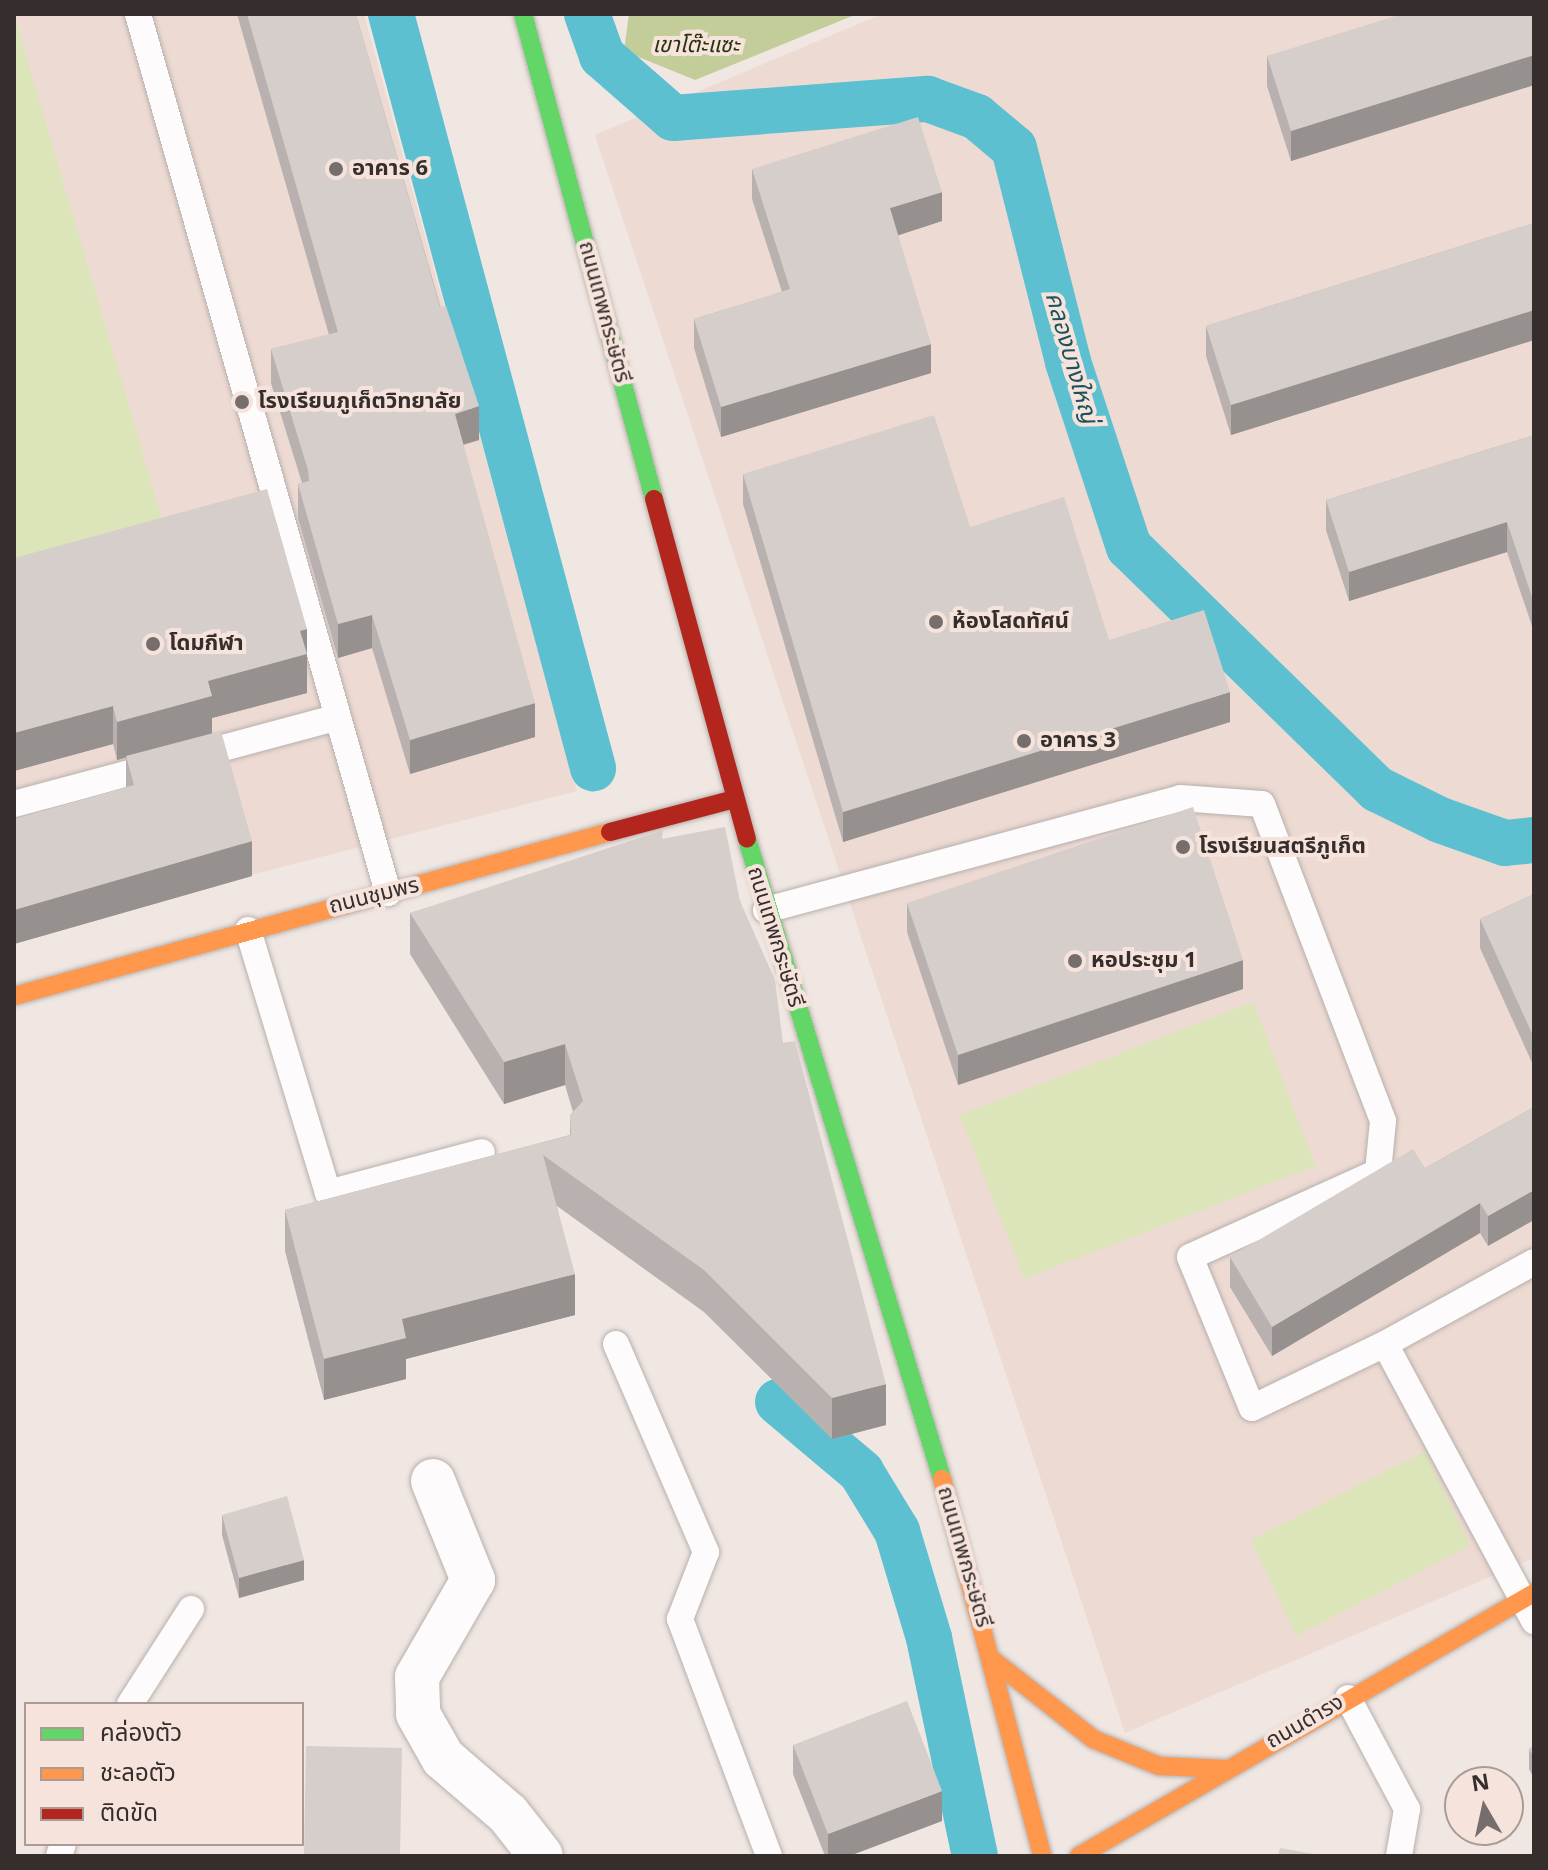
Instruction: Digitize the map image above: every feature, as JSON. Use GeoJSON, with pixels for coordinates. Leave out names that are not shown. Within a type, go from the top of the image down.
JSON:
{"type":"FeatureCollection","features":[{"type":"Feature","properties":{"kind":"main road","name":"ถนนเทพกระษัตรี"},"geometry":{"type":"LineString","coordinates":[[523,14],[766,910],[994,1661],[1042,1856]]}},
{"type":"Feature","properties":{"kind":"main road","name":"ถนนชุมพร"},"geometry":{"type":"LineString","coordinates":[[14,996],[735,799]]}},
{"type":"Feature","properties":{"kind":"main road","name":"ถนนดำรง"},"geometry":{"type":"LineString","coordinates":[[1079,1856],[1348,1698],[1530,1604]]}},
{"type":"Feature","properties":{"kind":"main road"},"geometry":{"type":"LineString","coordinates":[[994,1661],[1093,1739],[1169,1768],[1225,1769]]}},
{"type":"Feature","properties":{"kind":"street"},"geometry":{"type":"LineString","coordinates":[[433,1481],[468,1557],[473,1580],[471,1592],[417,1677],[418,1714],[443,1758],[508,1814],[541,1856]]}},
{"type":"Feature","properties":{"kind":"lane"},"geometry":{"type":"LineString","coordinates":[[138,14],[388,893]]}},
{"type":"Feature","properties":{"kind":"lane"},"geometry":{"type":"LineString","coordinates":[[14,804],[338,717]]}},
{"type":"Feature","properties":{"kind":"lane"},"geometry":{"type":"LineString","coordinates":[[766,910],[1180,798],[1262,804],[1383,1121],[1378,1172],[1190,1257],[1252,1408],[1306,1386],[1534,1262]]}},
{"type":"Feature","properties":{"kind":"lane"},"geometry":{"type":"LineString","coordinates":[[248,930],[328,1193],[482,1152]]}},
{"type":"Feature","properties":{"kind":"lane"},"geometry":{"type":"LineString","coordinates":[[616,1344],[706,1552],[680,1619],[769,1856]]}},
{"type":"Feature","properties":{"kind":"lane"},"geometry":{"type":"LineString","coordinates":[[1385,1344],[1530,1604]]}},
{"type":"Feature","properties":{"kind":"lane"},"geometry":{"type":"LineString","coordinates":[[131,1702],[191,1609]]}},
{"type":"Feature","properties":{"kind":"lane"},"geometry":{"type":"LineString","coordinates":[[1348,1698],[1407,1809],[1399,1856]]}},
{"type":"Feature","properties":{"kind":"shaded area","name":"โรงเรียนภูเก็ตวิทยาลัย"},"geometry":{"type":"Polygon","coordinates":[[[14,14],[364,14],[577,791],[14,936],[14,14]]]}},
{"type":"Feature","properties":{"kind":"shaded area","name":"โรงเรียนสตรีภูเก็ต"},"geometry":{"type":"Polygon","coordinates":[[[882,14],[1534,14],[1534,1558],[1125,1733],[595,135],[882,14]]]}},
{"type":"Feature","properties":{"kind":"green space"},"geometry":{"type":"Polygon","coordinates":[[[14,14],[163,522],[14,565],[14,14]]]}},
{"type":"Feature","properties":{"kind":"green space","name":"เขาโต๊ะแซะ"},"geometry":{"type":"Polygon","coordinates":[[[629,14],[857,14],[695,80],[624,51],[629,14]]]}},
{"type":"Feature","properties":{"kind":"green space"},"geometry":{"type":"Polygon","coordinates":[[[1253,1002],[1316,1166],[1024,1279],[960,1115],[1253,1002]]]}},
{"type":"Feature","properties":{"kind":"green space"},"geometry":{"type":"Polygon","coordinates":[[[1425,1451],[1470,1546],[1296,1636],[1251,1540],[1425,1451]]]}},
{"type":"Feature","properties":{"kind":"building"},"geometry":{"type":"Polygon","coordinates":[[[247,14],[356,14],[440,307],[446,306],[479,406],[455,414],[535,703],[410,740],[372,615],[338,624],[298,484],[309,481],[308,470],[271,349],[338,332],[247,14]]]}},
{"type":"Feature","properties":{"kind":"building"},"geometry":{"type":"Polygon","coordinates":[[[1402,14],[1534,14],[1534,55],[1291,131],[1267,56],[1402,14]]]}},
{"type":"Feature","properties":{"kind":"building"},"geometry":{"type":"Polygon","coordinates":[[[918,117],[942,192],[890,208],[931,344],[721,407],[694,319],[790,289],[752,169],[918,117]]]}},
{"type":"Feature","properties":{"kind":"building"},"geometry":{"type":"Polygon","coordinates":[[[1534,223],[1534,310],[1231,405],[1206,326],[1534,223]]]}},
{"type":"Feature","properties":{"kind":"building"},"geometry":{"type":"Polygon","coordinates":[[[934,415],[970,527],[1064,497],[1109,640],[1204,610],[1230,692],[843,812],[743,474],[934,415]]]}},
{"type":"Feature","properties":{"kind":"building"},"geometry":{"type":"Polygon","coordinates":[[[1534,435],[1534,603],[1507,522],[1349,572],[1326,500],[1534,435]]]}},
{"type":"Feature","properties":{"kind":"building","name":"โดมกีฬา"},"geometry":{"type":"Polygon","coordinates":[[[267,489],[307,629],[300,631],[307,654],[208,681],[212,696],[117,722],[113,706],[14,733],[14,558],[267,489]]]}},
{"type":"Feature","properties":{"kind":"building"},"geometry":{"type":"Polygon","coordinates":[[[221,731],[252,841],[14,910],[14,819],[134,785],[126,756],[221,731]]]}},
{"type":"Feature","properties":{"kind":"building","name":"หอประชุม 1"},"geometry":{"type":"Polygon","coordinates":[[[1193,807],[1243,960],[958,1055],[907,903],[1193,807]]]}},
{"type":"Feature","properties":{"kind":"building"},"geometry":{"type":"Polygon","coordinates":[[[725,827],[740,901],[775,980],[783,1043],[795,1041],[886,1384],[832,1398],[704,1270],[543,1155],[575,1274],[402,1319],[406,1338],[324,1359],[285,1210],[571,1135],[570,1115],[583,1101],[565,1044],[504,1062],[410,913],[663,830],[662,839],[725,827]]]}},
{"type":"Feature","properties":{"kind":"building"},"geometry":{"type":"Polygon","coordinates":[[[1534,894],[1534,1038],[1480,919],[1534,894]]]}},
{"type":"Feature","properties":{"kind":"building"},"geometry":{"type":"Polygon","coordinates":[[[1534,1107],[1534,1190],[1488,1216],[1480,1203],[1272,1327],[1230,1257],[1413,1149],[1425,1168],[1534,1107]]]}},
{"type":"Feature","properties":{"kind":"building"},"geometry":{"type":"Polygon","coordinates":[[[287,1496],[304,1560],[239,1578],[222,1515],[287,1496]]]}},
{"type":"Feature","properties":{"kind":"building"},"geometry":{"type":"Polygon","coordinates":[[[907,1701],[942,1791],[828,1834],[793,1745],[907,1701]]]}},
{"type":"Feature","properties":{"kind":"building"},"geometry":{"type":"Polygon","coordinates":[[[306,1746],[402,1748],[400,1856],[304,1856],[306,1746]]]}},
{"type":"Feature","properties":{"kind":"building"},"geometry":{"type":"Polygon","coordinates":[[[1280,1848],[1326,1856],[1278,1856],[1280,1848]]]}},
{"type":"Feature","properties":{"kind":"waterway"},"geometry":{"type":"LineString","coordinates":[[391,14],[593,768]]}},
{"type":"Feature","properties":{"kind":"waterway","name":"คลองบางใหญ่"},"geometry":{"type":"LineString","coordinates":[[587,14],[602,56],[673,118],[928,99],[977,117],[1014,148],[1068,362],[1129,547],[1377,789],[1440,820],[1505,843],[1534,840]]}},
{"type":"Feature","properties":{"kind":"waterway"},"geometry":{"type":"LineString","coordinates":[[778,1402],[861,1472],[897,1531],[929,1638],[975,1856]]}},
{"type":"Feature","properties":{"kind":"traffic: fast"},"geometry":{"type":"LineString","coordinates":[[523,14],[654,499]]}},
{"type":"Feature","properties":{"kind":"traffic: fast"},"geometry":{"type":"LineString","coordinates":[[747,839],[942,1479]]}},
{"type":"Feature","properties":{"kind":"traffic: slow"},"geometry":{"type":"LineString","coordinates":[[14,996],[610,832]]}},
{"type":"Feature","properties":{"kind":"traffic: slow"},"geometry":{"type":"LineString","coordinates":[[942,1479],[1042,1856]]}},
{"type":"Feature","properties":{"kind":"traffic: slow"},"geometry":{"type":"LineString","coordinates":[[1079,1856],[1534,1593]]}},
{"type":"Feature","properties":{"kind":"traffic: slow"},"geometry":{"type":"LineString","coordinates":[[994,1661],[1093,1739],[1159,1766],[1225,1769]]}},
{"type":"Feature","properties":{"kind":"traffic: jam"},"geometry":{"type":"LineString","coordinates":[[654,499],[747,839]]}},
{"type":"Feature","properties":{"kind":"traffic: jam"},"geometry":{"type":"LineString","coordinates":[[610,832],[735,799]]}},
{"type":"Feature","properties":{"kind":"place","name":"อาคาร 6"},"geometry":{"type":"Point","coordinates":[336,169]}},
{"type":"Feature","properties":{"kind":"place","name":"โรงเรียนภูเก็ตวิทยาลัย"},"geometry":{"type":"Point","coordinates":[242,402]}},
{"type":"Feature","properties":{"kind":"place","name":"ห้องโสดทัศน์"},"geometry":{"type":"Point","coordinates":[936,622]}},
{"type":"Feature","properties":{"kind":"place","name":"โดมกีฬา"},"geometry":{"type":"Point","coordinates":[153,644]}},
{"type":"Feature","properties":{"kind":"place","name":"อาคาร 3"},"geometry":{"type":"Point","coordinates":[1024,741]}},
{"type":"Feature","properties":{"kind":"place","name":"โรงเรียนสตรีภูเก็ต"},"geometry":{"type":"Point","coordinates":[1183,847]}},
{"type":"Feature","properties":{"kind":"place","name":"หอประชุม 1"},"geometry":{"type":"Point","coordinates":[1075,961]}}]}
